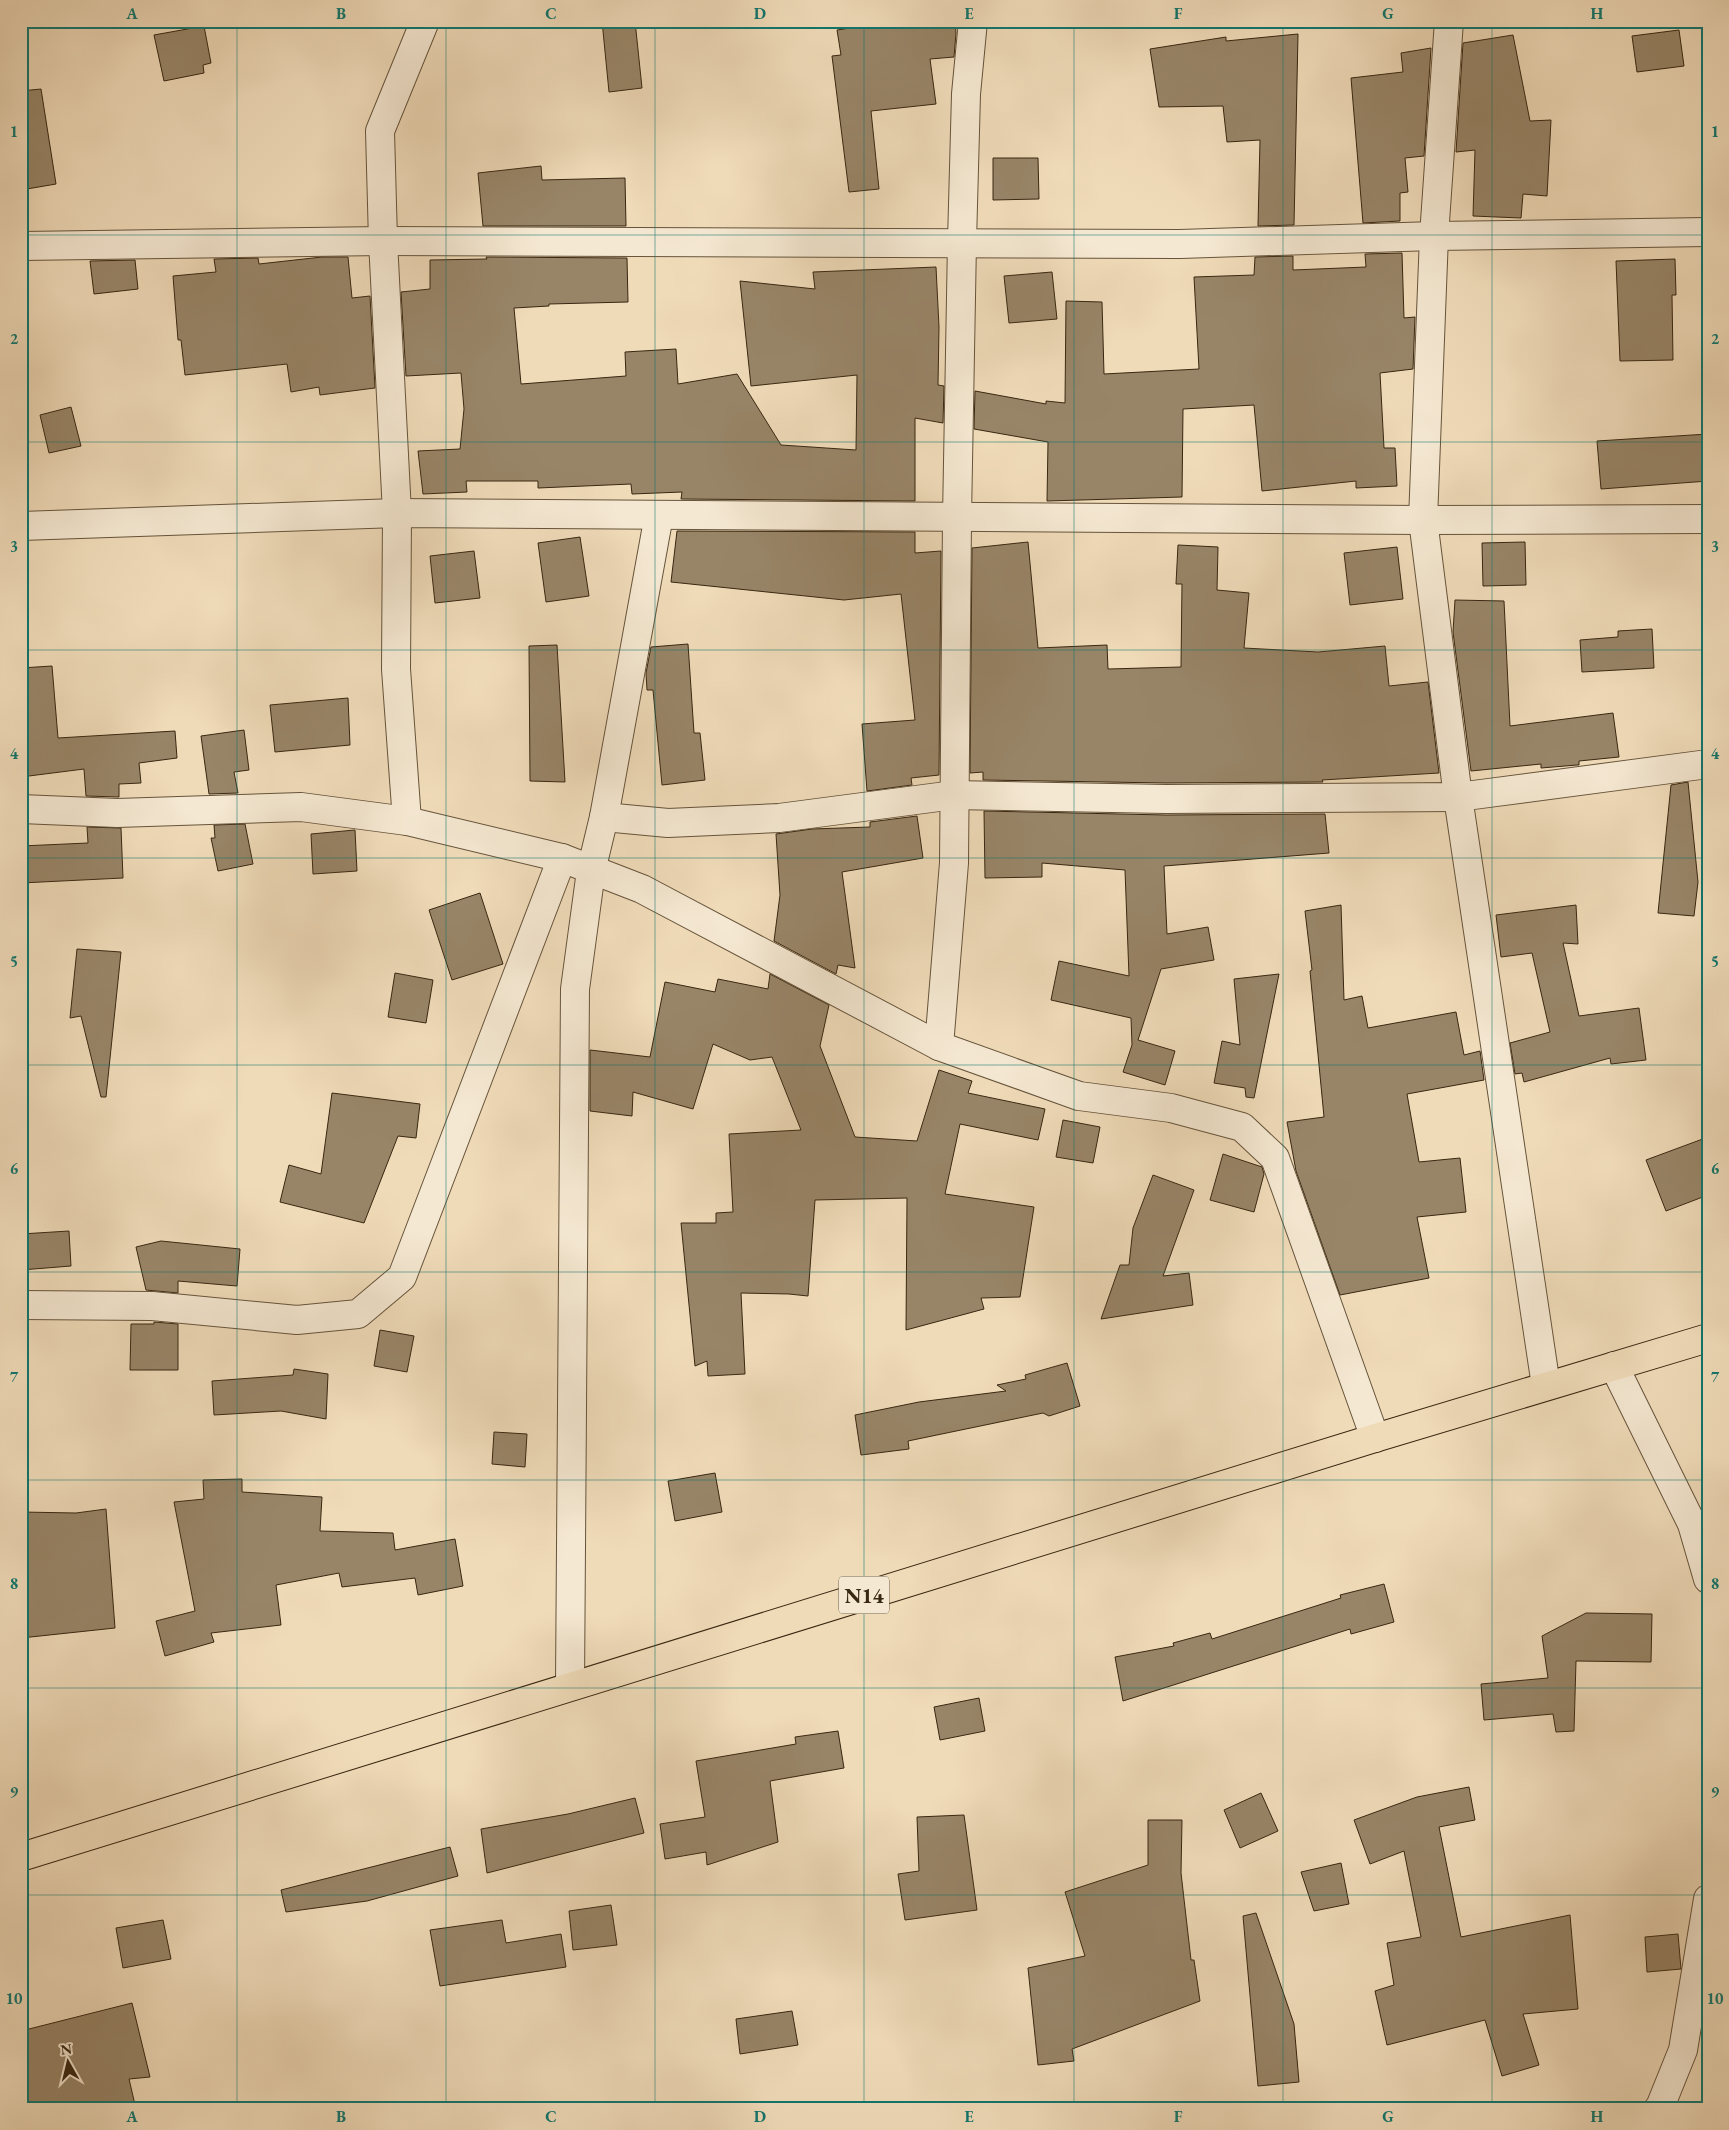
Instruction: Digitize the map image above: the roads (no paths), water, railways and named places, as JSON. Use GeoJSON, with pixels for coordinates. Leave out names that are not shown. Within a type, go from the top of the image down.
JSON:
{"type":"FeatureCollection","features":[{"type":"Feature","properties":{"kind":"main road","name":"N14"},"geometry":{"type":"LineString","coordinates":[[21,1857],[1375,1438],[1708,1338]]}},
{"type":"Feature","properties":{"kind":"street"},"geometry":{"type":"LineString","coordinates":[[407,821],[396,669],[397,513],[383,241],[380,131],[425,21]]}},
{"type":"Feature","properties":{"kind":"street"},"geometry":{"type":"LineString","coordinates":[[939,1046],[954,863],[962,242],[966,94],[973,21]]}},
{"type":"Feature","properties":{"kind":"street"},"geometry":{"type":"LineString","coordinates":[[1448,21],[1434,236],[1423,520],[1458,797],[1546,1386]]}},
{"type":"Feature","properties":{"kind":"street"},"geometry":{"type":"LineString","coordinates":[[21,246],[383,241],[1180,244],[1434,236],[1708,232]]}},
{"type":"Feature","properties":{"kind":"street"},"geometry":{"type":"LineString","coordinates":[[21,526],[397,513],[957,518],[1708,519]]}},
{"type":"Feature","properties":{"kind":"street"},"geometry":{"type":"LineString","coordinates":[[570,1686],[575,989],[591,871],[604,817],[659,515]]}},
{"type":"Feature","properties":{"kind":"street"},"geometry":{"type":"LineString","coordinates":[[604,817],[668,824],[779,818],[954,795],[1166,799],[1458,797],[1708,764]]}},
{"type":"Feature","properties":{"kind":"street"},"geometry":{"type":"LineString","coordinates":[[21,809],[117,813],[301,806],[407,821],[562,858],[591,871],[642,889],[939,1046],[1080,1096],[1171,1108],[1242,1127],[1275,1158],[1375,1438]]}},
{"type":"Feature","properties":{"kind":"street"},"geometry":{"type":"LineString","coordinates":[[21,1305],[152,1306],[297,1320],[358,1314],[402,1277],[562,858]]}},
{"type":"Feature","properties":{"kind":"street"},"geometry":{"type":"LineString","coordinates":[[1614,1366],[1692,1524],[1708,1579]]}},
{"type":"Feature","properties":{"kind":"street"},"geometry":{"type":"LineString","coordinates":[[1658,2109],[1683,2050],[1708,1899]]}}]}
